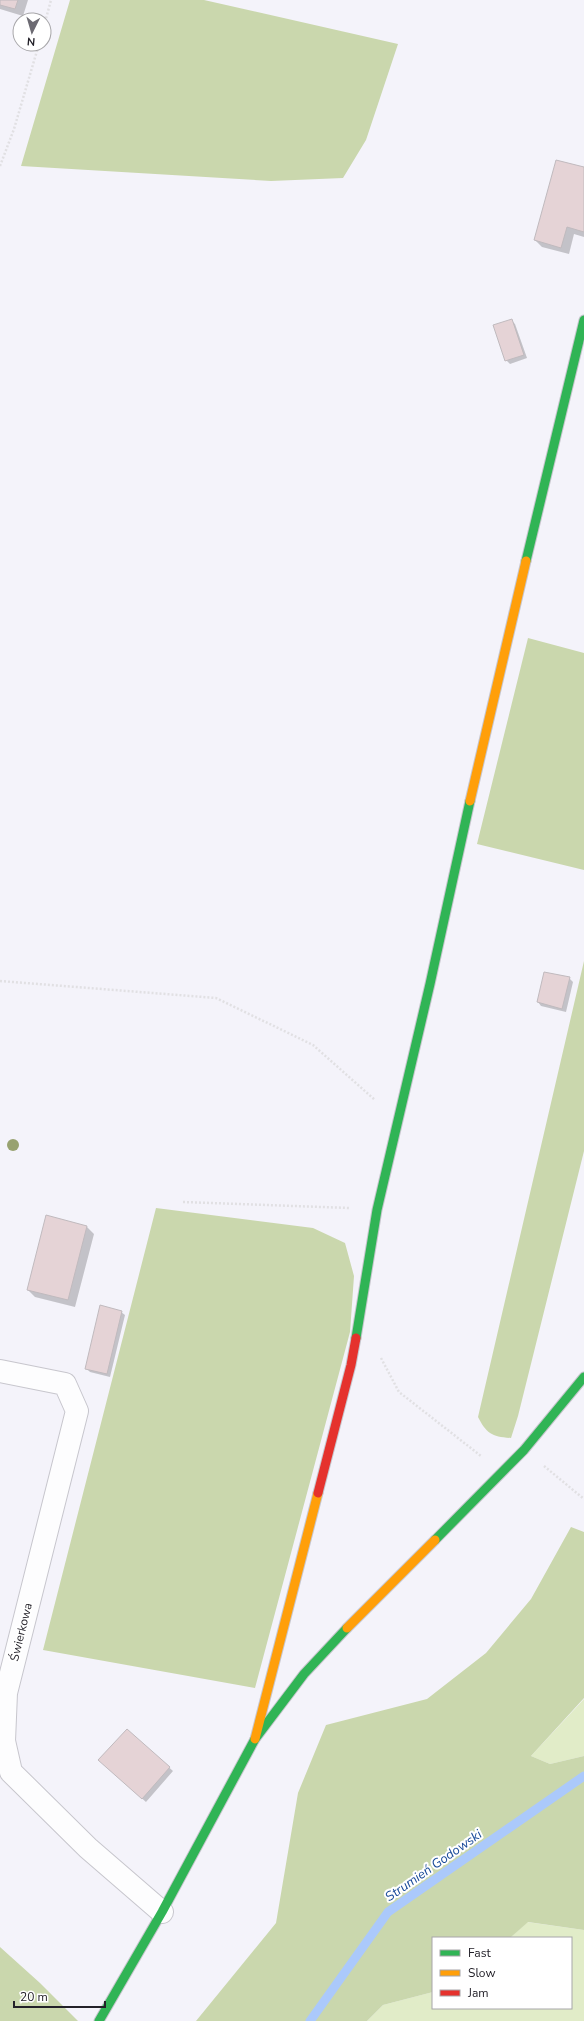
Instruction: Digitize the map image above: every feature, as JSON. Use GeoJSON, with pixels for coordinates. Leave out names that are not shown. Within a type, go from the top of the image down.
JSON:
{"type":"FeatureCollection","features":[{"type":"Feature","properties":{"kind":"street"},"geometry":{"type":"LineString","coordinates":[[255,1739],[351,1365],[360,1319],[377,1210],[486,726],[584,320]]}},
{"type":"Feature","properties":{"kind":"street","name":"Świerkowa"},"geometry":{"type":"LineString","coordinates":[[0,1371],[66,1384],[77,1411],[6,1693],[4,1740],[11,1772],[88,1848],[162,1912]]}},
{"type":"Feature","properties":{"kind":"street"},"geometry":{"type":"LineString","coordinates":[[99,2021],[162,1912],[255,1739],[304,1674],[352,1623],[524,1450],[584,1377]]}},
{"type":"Feature","properties":{"kind":"path"},"geometry":{"type":"LineString","coordinates":[[48,12],[51,0]]}},
{"type":"Feature","properties":{"kind":"path"},"geometry":{"type":"LineString","coordinates":[[0,166],[14,129],[37,52]]}},
{"type":"Feature","properties":{"kind":"path"},"geometry":{"type":"LineString","coordinates":[[0,981],[216,998],[313,1045],[398,1121]]}},
{"type":"Feature","properties":{"kind":"path"},"geometry":{"type":"LineString","coordinates":[[183,1202],[377,1210]]}},
{"type":"Feature","properties":{"kind":"path"},"geometry":{"type":"LineString","coordinates":[[360,1319],[399,1392],[468,1444],[502,1473]]}},
{"type":"Feature","properties":{"kind":"path"},"geometry":{"type":"LineString","coordinates":[[524,1450],[584,1499]]}},
{"type":"Feature","properties":{"kind":"green space"},"geometry":{"type":"Polygon","coordinates":[[[70,0],[204,0],[398,44],[366,140],[343,178],[271,181],[21,166],[70,0]]]}},
{"type":"Feature","properties":{"kind":"green space"},"geometry":{"type":"Polygon","coordinates":[[[528,638],[584,653],[584,870],[477,844],[528,638]]]}},
{"type":"Feature","properties":{"kind":"green space"},"geometry":{"type":"Polygon","coordinates":[[[584,961],[584,1151],[518,1416],[511,1438],[499,1437],[490,1433],[478,1417],[584,961]]]}},
{"type":"Feature","properties":{"kind":"green space"},"geometry":{"type":"Polygon","coordinates":[[[156,1208],[313,1228],[345,1243],[354,1276],[350,1332],[255,1688],[43,1650],[156,1208]]]}},
{"type":"Feature","properties":{"kind":"green space"},"geometry":{"type":"Polygon","coordinates":[[[571,1527],[584,1532],[584,1698],[531,1756],[550,1764],[584,1756],[584,1930],[528,1922],[511,1937],[432,1937],[432,1992],[383,2005],[367,2021],[196,2021],[276,1923],[298,1793],[326,1725],[427,1699],[486,1653],[531,1599],[571,1527]]]}},
{"type":"Feature","properties":{"kind":"green space"},"geometry":{"type":"Polygon","coordinates":[[[584,1699],[584,1756],[550,1764],[531,1756],[584,1699]]]}},
{"type":"Feature","properties":{"kind":"green space"},"geometry":{"type":"Polygon","coordinates":[[[527,1922],[584,1930],[584,2021],[367,2021],[383,2005],[432,1992],[432,2009],[572,2009],[572,1937],[511,1937],[527,1922]]]}},
{"type":"Feature","properties":{"kind":"green space"},"geometry":{"type":"Polygon","coordinates":[[[0,1947],[40,1983],[78,2021],[0,2021],[0,1947]]]}},
{"type":"Feature","properties":{"kind":"building"},"geometry":{"type":"Polygon","coordinates":[[[0,0],[18,0],[15,9],[0,5],[0,0]]]}},
{"type":"Feature","properties":{"kind":"building"},"geometry":{"type":"Polygon","coordinates":[[[556,160],[584,167],[584,232],[567,227],[561,248],[534,240],[556,160]]]}},
{"type":"Feature","properties":{"kind":"building"},"geometry":{"type":"Polygon","coordinates":[[[512,319],[524,355],[505,361],[493,325],[512,319]]]}},
{"type":"Feature","properties":{"kind":"building"},"geometry":{"type":"Polygon","coordinates":[[[544,972],[570,977],[562,1009],[537,1002],[544,972]]]}},
{"type":"Feature","properties":{"kind":"building"},"geometry":{"type":"Polygon","coordinates":[[[46,1215],[87,1226],[68,1300],[27,1290],[46,1215]]]}},
{"type":"Feature","properties":{"kind":"building"},"geometry":{"type":"Polygon","coordinates":[[[100,1305],[122,1311],[107,1374],[85,1369],[100,1305]]]}},
{"type":"Feature","properties":{"kind":"building"},"geometry":{"type":"Polygon","coordinates":[[[127,1729],[170,1767],[142,1799],[98,1760],[127,1729]]]}},
{"type":"Feature","properties":{"kind":"waterway","name":"Strumień Godowski"},"geometry":{"type":"LineString","coordinates":[[310,2021],[388,1912],[584,1776]]}},
{"type":"Feature","properties":{"kind":"traffic: fast"},"geometry":{"type":"LineString","coordinates":[[526,561],[584,320]]}},
{"type":"Feature","properties":{"kind":"traffic: fast"},"geometry":{"type":"LineString","coordinates":[[356,1338],[377,1210],[430,984],[470,801]]}},
{"type":"Feature","properties":{"kind":"traffic: fast"},"geometry":{"type":"LineString","coordinates":[[435,1540],[524,1450],[584,1377]]}},
{"type":"Feature","properties":{"kind":"traffic: fast"},"geometry":{"type":"LineString","coordinates":[[99,2021],[162,1912],[255,1739],[304,1674],[347,1628]]}},
{"type":"Feature","properties":{"kind":"traffic: slow"},"geometry":{"type":"LineString","coordinates":[[470,801],[526,561]]}},
{"type":"Feature","properties":{"kind":"traffic: slow"},"geometry":{"type":"LineString","coordinates":[[255,1739],[318,1493]]}},
{"type":"Feature","properties":{"kind":"traffic: slow"},"geometry":{"type":"LineString","coordinates":[[347,1628],[435,1540]]}},
{"type":"Feature","properties":{"kind":"traffic: jam"},"geometry":{"type":"LineString","coordinates":[[318,1493],[351,1365],[356,1338]]}}]}
